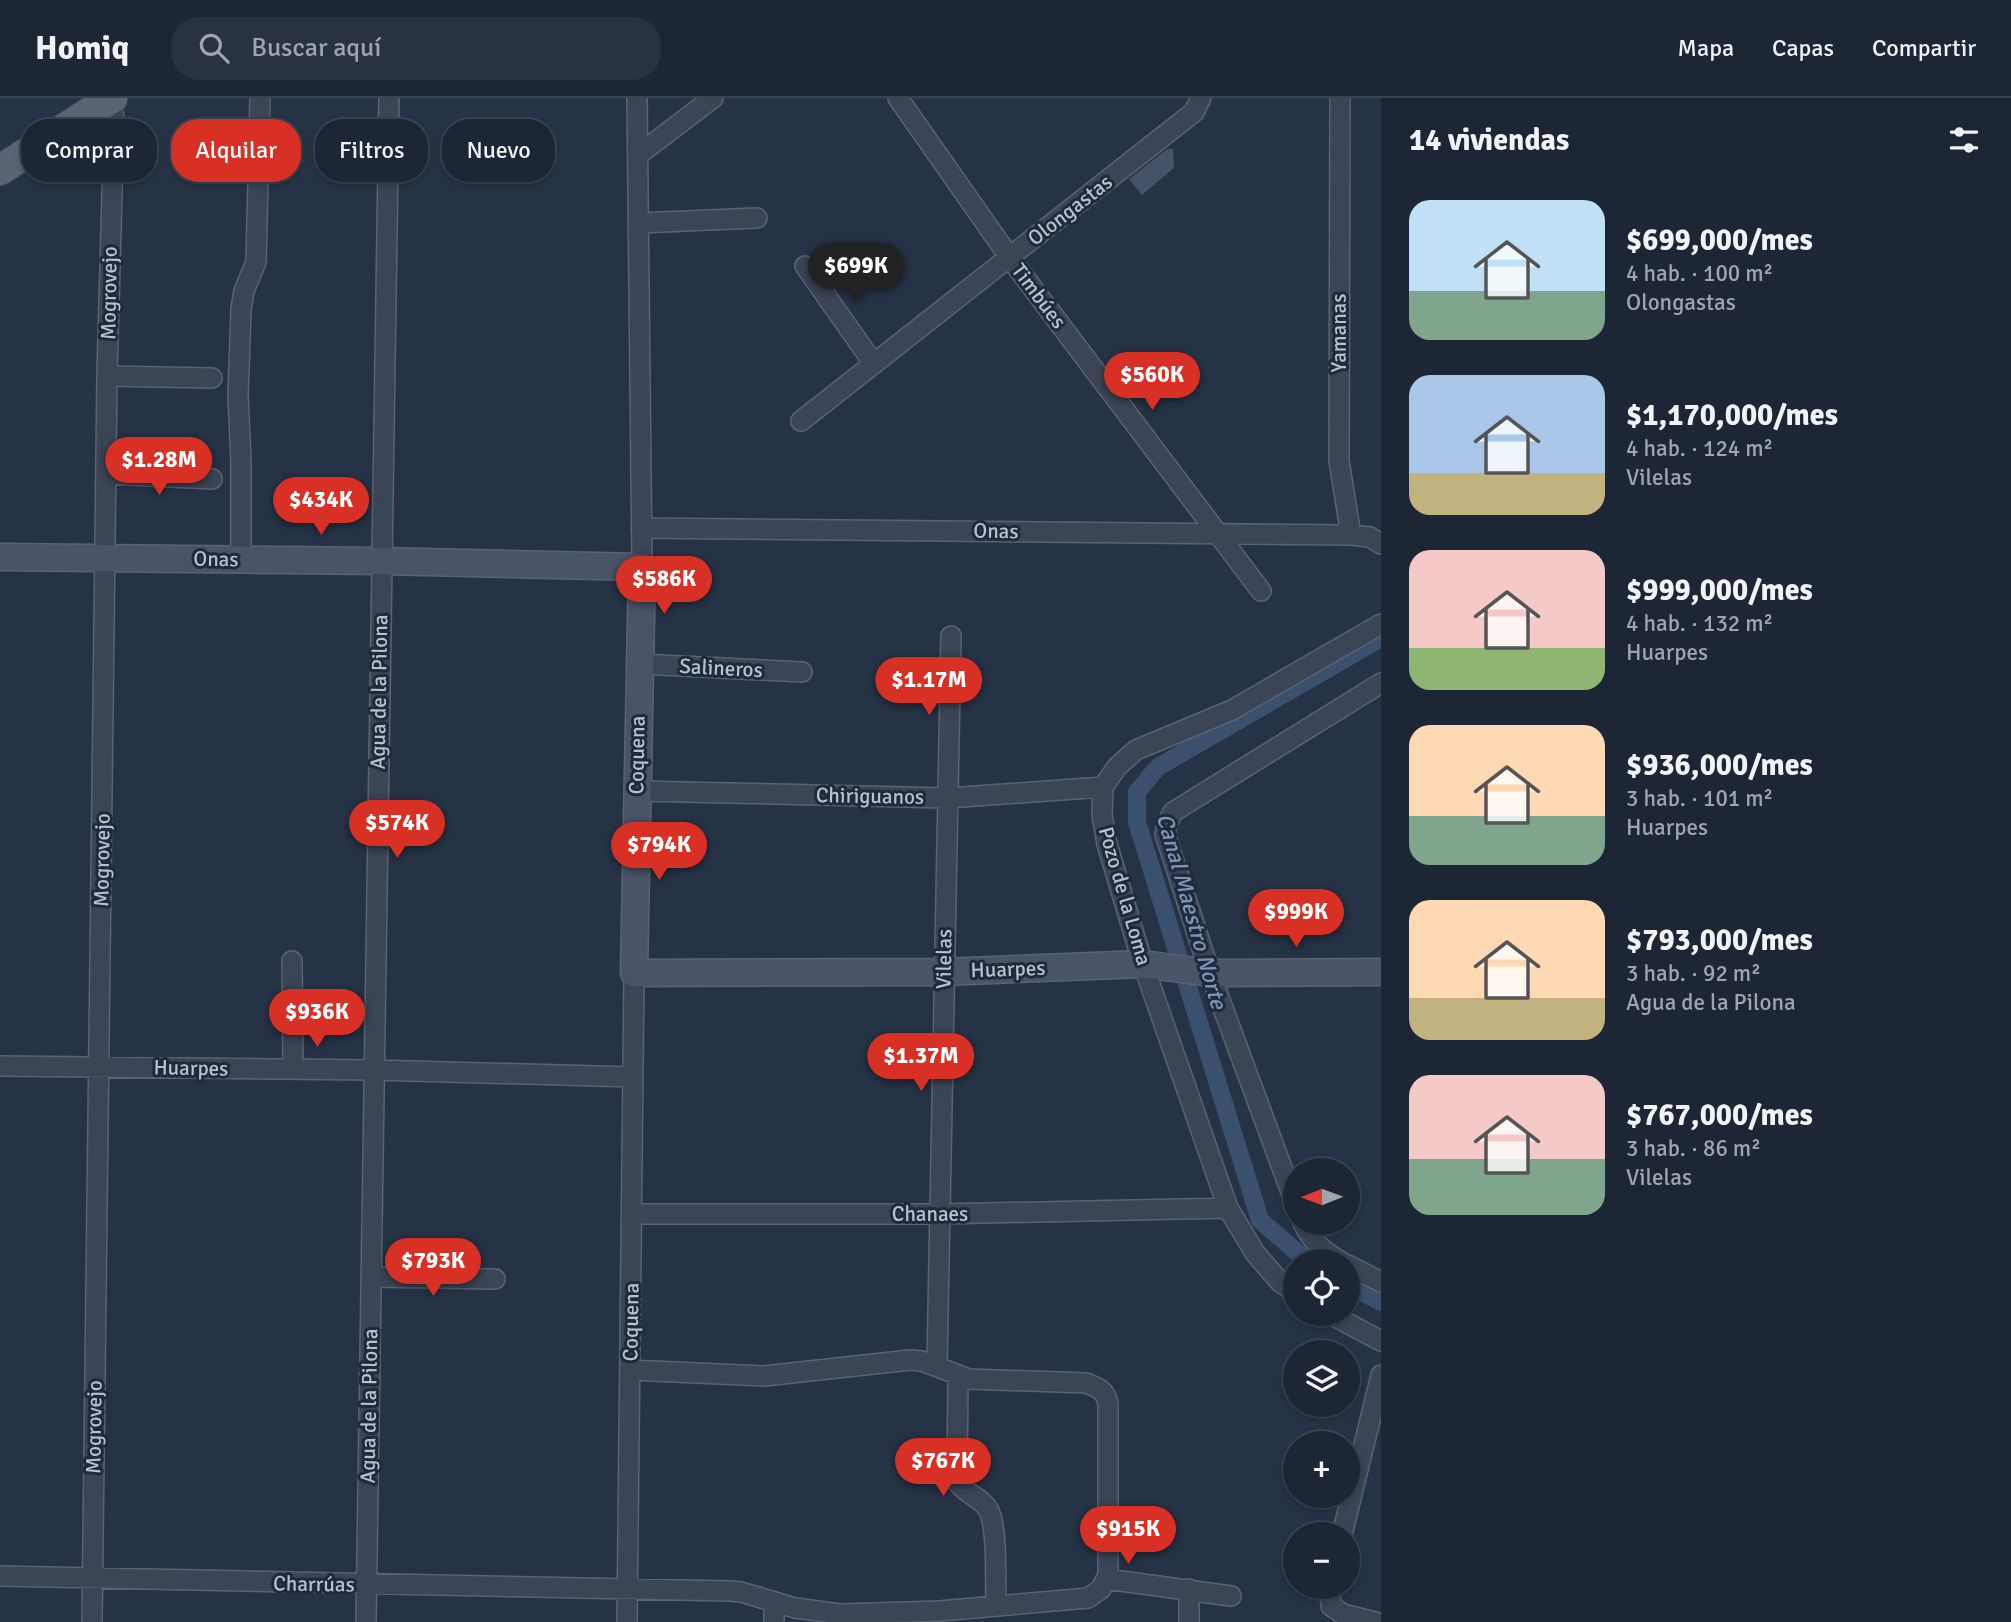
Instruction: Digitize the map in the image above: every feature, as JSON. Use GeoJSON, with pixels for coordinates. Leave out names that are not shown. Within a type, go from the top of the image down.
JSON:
{"type":"FeatureCollection","features":[{"type":"Feature","properties":{"kind":"main road"},"geometry":{"type":"LineString","coordinates":[[0,149],[81,98]]}},
{"type":"Feature","properties":{"kind":"main road"},"geometry":{"type":"LineString","coordinates":[[0,170],[112,98]]}},
{"type":"Feature","properties":{"kind":"main road","name":"Onas"},"geometry":{"type":"LineString","coordinates":[[0,557],[642,567]]}},
{"type":"Feature","properties":{"kind":"main road","name":"Coquena"},"geometry":{"type":"LineString","coordinates":[[634,974],[642,567]]}},
{"type":"Feature","properties":{"kind":"main road","name":"Huarpes"},"geometry":{"type":"LineString","coordinates":[[634,974],[943,972],[1143,964],[1210,973],[1381,972]]}},
{"type":"Feature","properties":{"kind":"street","name":"Mogrovejo"},"geometry":{"type":"LineString","coordinates":[[92,1622],[107,376],[114,119],[112,98]]}},
{"type":"Feature","properties":{"kind":"street"},"geometry":{"type":"LineString","coordinates":[[241,560],[238,396],[241,309],[244,291],[256,262],[260,98]]}},
{"type":"Feature","properties":{"kind":"street","name":"Agua de la Pilona"},"geometry":{"type":"LineString","coordinates":[[366,1622],[389,98]]}},
{"type":"Feature","properties":{"kind":"street","name":"Coquena"},"geometry":{"type":"LineString","coordinates":[[637,98],[642,567]]}},
{"type":"Feature","properties":{"kind":"street"},"geometry":{"type":"LineString","coordinates":[[638,155],[713,98]]}},
{"type":"Feature","properties":{"kind":"street","name":"Timbúes"},"geometry":{"type":"LineString","coordinates":[[898,98],[1010,258],[1261,591]]}},
{"type":"Feature","properties":{"kind":"street","name":"Olongastas"},"geometry":{"type":"LineString","coordinates":[[801,421],[1194,112],[1201,98]]}},
{"type":"Feature","properties":{"kind":"street","name":"Yamanas"},"geometry":{"type":"LineString","coordinates":[[1340,98],[1339,461],[1351,535]]}},
{"type":"Feature","properties":{"kind":"street"},"geometry":{"type":"LineString","coordinates":[[639,222],[757,218]]}},
{"type":"Feature","properties":{"kind":"street"},"geometry":{"type":"LineString","coordinates":[[805,266],[874,363]]}},
{"type":"Feature","properties":{"kind":"street"},"geometry":{"type":"LineString","coordinates":[[107,376],[212,379]]}},
{"type":"Feature","properties":{"kind":"street"},"geometry":{"type":"LineString","coordinates":[[106,474],[212,478]]}},
{"type":"Feature","properties":{"kind":"street","name":"Onas"},"geometry":{"type":"LineString","coordinates":[[641,528],[1351,535]]}},
{"type":"Feature","properties":{"kind":"street"},"geometry":{"type":"LineString","coordinates":[[1351,535],[1370,537],[1381,544]]}},
{"type":"Feature","properties":{"kind":"street"},"geometry":{"type":"LineString","coordinates":[[1103,787],[1117,767],[1136,750],[1232,710],[1381,624]]}},
{"type":"Feature","properties":{"kind":"street","name":"Vilelas"},"geometry":{"type":"LineString","coordinates":[[937,1366],[951,636]]}},
{"type":"Feature","properties":{"kind":"street","name":"Salineros"},"geometry":{"type":"LineString","coordinates":[[640,664],[802,672]]}},
{"type":"Feature","properties":{"kind":"street"},"geometry":{"type":"LineString","coordinates":[[1283,1171],[1210,973],[1166,843],[1167,824],[1173,812],[1381,684]]}},
{"type":"Feature","properties":{"kind":"street","name":"Chiriguanos"},"geometry":{"type":"LineString","coordinates":[[636,791],[948,798],[1103,787]]}},
{"type":"Feature","properties":{"kind":"street","name":"Pozo de la Loma"},"geometry":{"type":"LineString","coordinates":[[1103,787],[1102,815],[1107,844],[1143,964],[1228,1209],[1255,1253],[1283,1284]]}},
{"type":"Feature","properties":{"kind":"street"},"geometry":{"type":"LineString","coordinates":[[292,961],[293,1069]]}},
{"type":"Feature","properties":{"kind":"street","name":"Coquena"},"geometry":{"type":"LineString","coordinates":[[627,1622],[634,974]]}},
{"type":"Feature","properties":{"kind":"street","name":"Huarpes"},"geometry":{"type":"LineString","coordinates":[[0,1066],[374,1070],[633,1077]]}},
{"type":"Feature","properties":{"kind":"street","name":"Chanaes"},"geometry":{"type":"LineString","coordinates":[[632,1214],[939,1214],[1228,1209]]}},
{"type":"Feature","properties":{"kind":"street"},"geometry":{"type":"LineString","coordinates":[[1309,1236],[1322,1249]]}},
{"type":"Feature","properties":{"kind":"street"},"geometry":{"type":"LineString","coordinates":[[1360,1271],[1381,1282]]}},
{"type":"Feature","properties":{"kind":"street"},"geometry":{"type":"LineString","coordinates":[[371,1277],[495,1279]]}},
{"type":"Feature","properties":{"kind":"street"},"geometry":{"type":"LineString","coordinates":[[1353,1326],[1381,1341]]}},
{"type":"Feature","properties":{"kind":"street"},"geometry":{"type":"LineString","coordinates":[[630,1370],[764,1377],[910,1360],[937,1366],[969,1379],[1086,1383],[1102,1389],[1107,1396],[1106,1579],[1231,1596]]}},
{"type":"Feature","properties":{"kind":"street"},"geometry":{"type":"LineString","coordinates":[[1345,1522],[1381,1375]]}},
{"type":"Feature","properties":{"kind":"street"},"geometry":{"type":"LineString","coordinates":[[958,1376],[957,1481],[962,1490],[982,1502],[989,1511],[993,1526],[996,1606]]}},
{"type":"Feature","properties":{"kind":"street","name":"Charrúas"},"geometry":{"type":"LineString","coordinates":[[0,1576],[741,1592],[774,1612],[822,1614],[928,1612],[1088,1598],[1101,1589],[1106,1579]]}},
{"type":"Feature","properties":{"kind":"street"},"geometry":{"type":"LineString","coordinates":[[1189,1589],[1189,1622]]}},
{"type":"Feature","properties":{"kind":"street"},"geometry":{"type":"LineString","coordinates":[[1332,1599],[1343,1614],[1375,1622]]}},
{"type":"Feature","properties":{"kind":"building"},"geometry":{"type":"Polygon","coordinates":[[[1167,149],[1173,149],[1174,168],[1142,195],[1129,179],[1167,149]]]}},
{"type":"Feature","properties":{"kind":"waterway","name":"Canal Maestro Norte"},"geometry":{"type":"LineString","coordinates":[[1293,1249],[1260,1220],[1137,822],[1137,792],[1158,767],[1381,638]]}},
{"type":"Feature","properties":{"kind":"waterway","name":"Canal Maestro Norte"},"geometry":{"type":"LineString","coordinates":[[1360,1291],[1381,1302]]}}]}
